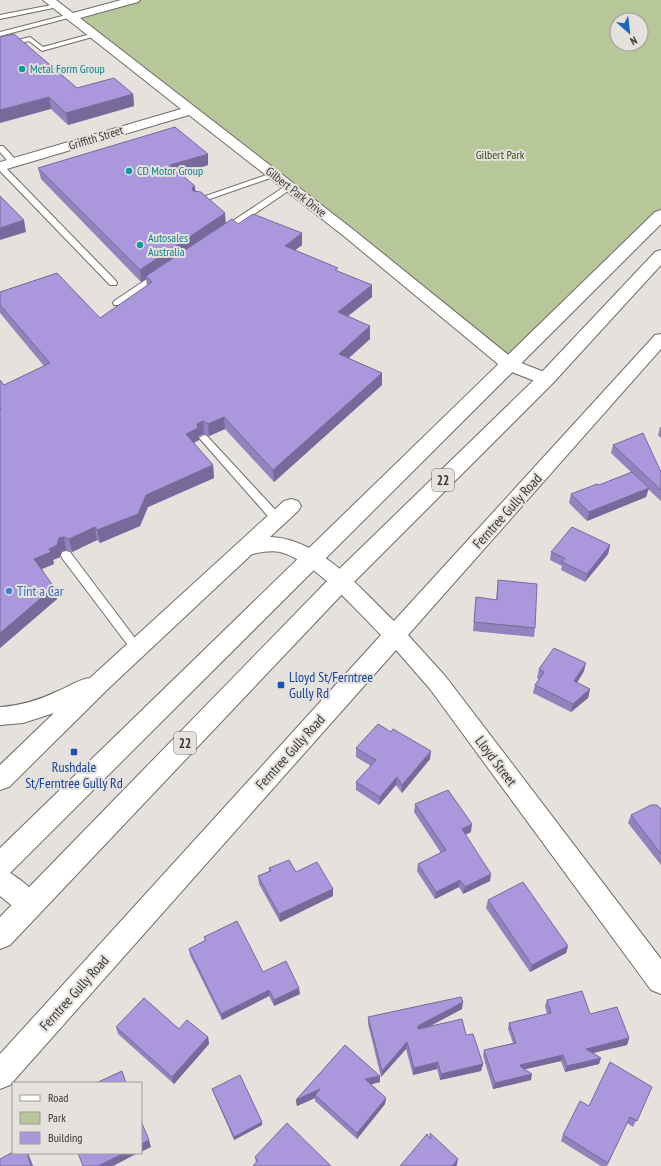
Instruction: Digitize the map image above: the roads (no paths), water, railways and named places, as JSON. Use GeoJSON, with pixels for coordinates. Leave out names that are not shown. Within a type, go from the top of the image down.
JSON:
{"type":"FeatureCollection","features":[{"type":"Feature","properties":{"kind":"main road","name":"22"},"geometry":{"type":"LineString","coordinates":[[0,866],[661,215]]}},
{"type":"Feature","properties":{"kind":"main road","name":"22"},"geometry":{"type":"LineString","coordinates":[[0,936],[340,582],[546,379],[661,255]]}},
{"type":"Feature","properties":{"kind":"street"},"geometry":{"type":"LineString","coordinates":[[70,17],[134,0]]}},
{"type":"Feature","properties":{"kind":"street","name":"Gilbert Park Drive"},"geometry":{"type":"LineString","coordinates":[[53,3],[192,110],[418,288],[510,365],[546,379]]}},
{"type":"Feature","properties":{"kind":"street","name":"Griffith Street"},"geometry":{"type":"LineString","coordinates":[[0,167],[192,110]]}},
{"type":"Feature","properties":{"kind":"street","name":"Ferntree Gully Road"},"geometry":{"type":"LineString","coordinates":[[0,1075],[661,339]]}},
{"type":"Feature","properties":{"kind":"street"},"geometry":{"type":"LineString","coordinates":[[0,780],[102,681],[291,506]]}},
{"type":"Feature","properties":{"kind":"street"},"geometry":{"type":"LineString","coordinates":[[246,548],[261,544],[287,546],[312,558]]}},
{"type":"Feature","properties":{"kind":"street","name":"Lloyd Street"},"geometry":{"type":"LineString","coordinates":[[312,558],[340,582],[395,635],[438,683],[661,981]]}},
{"type":"Feature","properties":{"kind":"street"},"geometry":{"type":"LineString","coordinates":[[0,716],[26,712],[47,706],[102,681]]}},
{"type":"Feature","properties":{"kind":"street"},"geometry":{"type":"LineString","coordinates":[[0,880],[30,905]]}},
{"type":"Feature","properties":{"kind":"lane"},"geometry":{"type":"LineString","coordinates":[[0,17],[53,3]]}},
{"type":"Feature","properties":{"kind":"lane"},"geometry":{"type":"LineString","coordinates":[[0,34],[70,17]]}},
{"type":"Feature","properties":{"kind":"lane"},"geometry":{"type":"LineString","coordinates":[[0,46],[30,39],[42,49],[94,35]]}},
{"type":"Feature","properties":{"kind":"lane"},"geometry":{"type":"LineString","coordinates":[[0,148],[14,163]]}},
{"type":"Feature","properties":{"kind":"lane"},"geometry":{"type":"LineString","coordinates":[[0,167],[113,283]]}},
{"type":"Feature","properties":{"kind":"lane"},"geometry":{"type":"LineString","coordinates":[[198,200],[275,175]]}},
{"type":"Feature","properties":{"kind":"lane"},"geometry":{"type":"LineString","coordinates":[[220,234],[290,187]]}},
{"type":"Feature","properties":{"kind":"lane"},"geometry":{"type":"LineString","coordinates":[[117,303],[168,268]]}},
{"type":"Feature","properties":{"kind":"lane"},"geometry":{"type":"LineString","coordinates":[[204,438],[277,519]]}},
{"type":"Feature","properties":{"kind":"lane"},"geometry":{"type":"LineString","coordinates":[[66,554],[137,649]]}},
{"type":"Feature","properties":{"kind":"place","name":"Metal Form Group"},"geometry":{"type":"Point","coordinates":[22,69]}},
{"type":"Feature","properties":{"kind":"place","name":"CD Motor Group"},"geometry":{"type":"Point","coordinates":[129,171]}},
{"type":"Feature","properties":{"kind":"place","name":"Autosales Australia"},"geometry":{"type":"Point","coordinates":[140,245]}},
{"type":"Feature","properties":{"kind":"place","name":"Tint a Car"},"geometry":{"type":"Point","coordinates":[9,591]}},
{"type":"Feature","properties":{"kind":"place","name":"Lloyd St/Ferntree Gully Rd"},"geometry":{"type":"Point","coordinates":[281,685]}},
{"type":"Feature","properties":{"kind":"place","name":"Rushdale St/Ferntree Gully Rd"},"geometry":{"type":"Point","coordinates":[74,752]}},
{"type":"Feature","properties":{"kind":"park label","name":"Gilbert Park"},"geometry":{"type":"Point","coordinates":[500,155]}}]}
